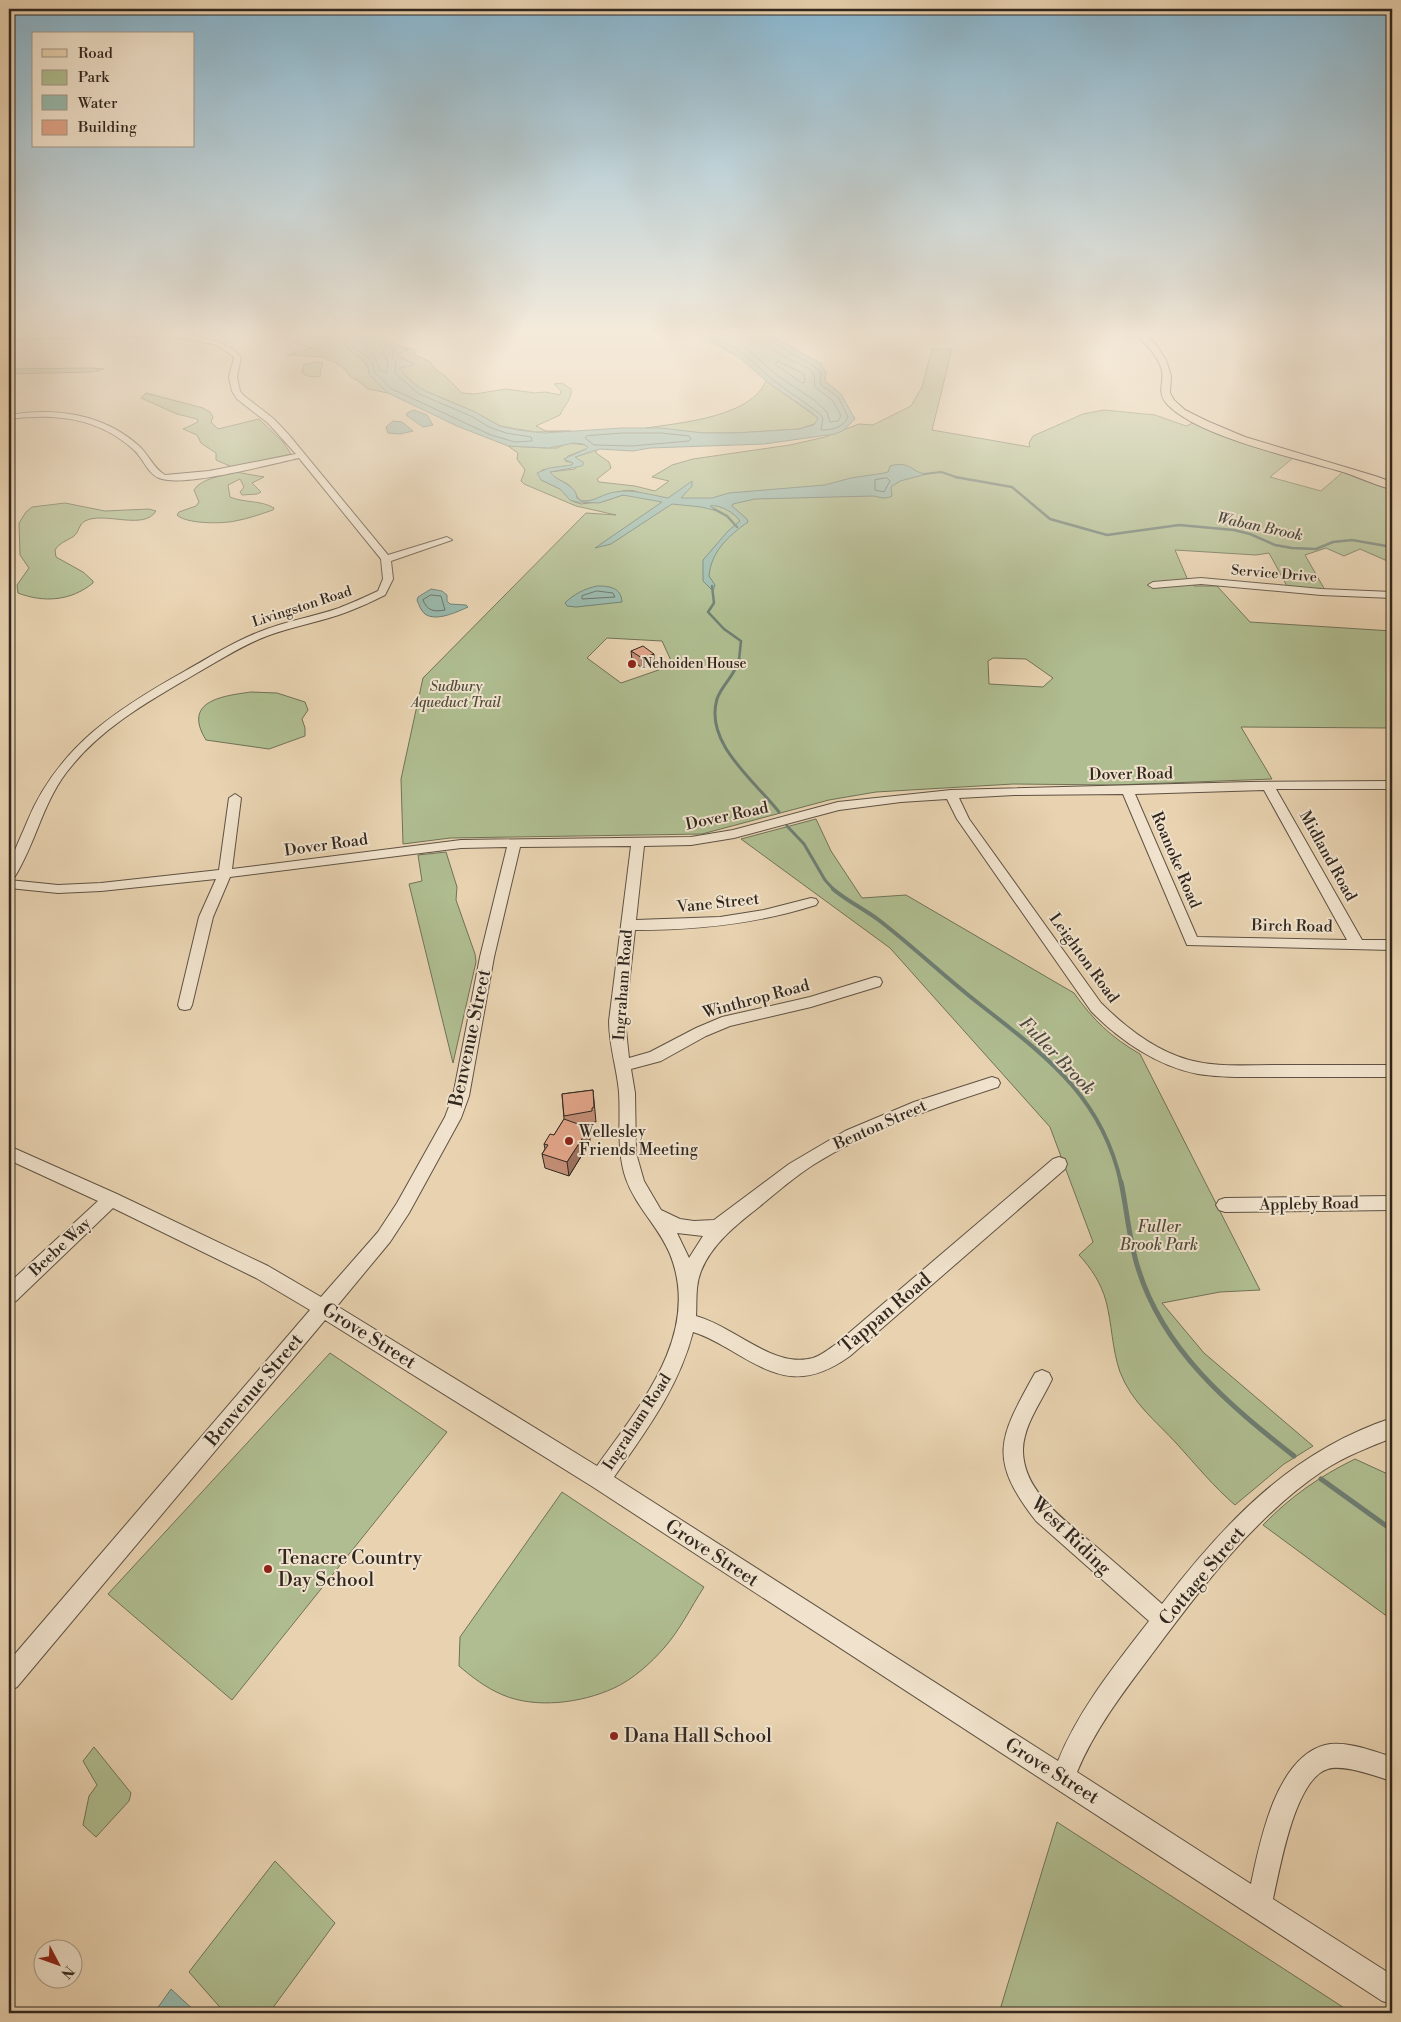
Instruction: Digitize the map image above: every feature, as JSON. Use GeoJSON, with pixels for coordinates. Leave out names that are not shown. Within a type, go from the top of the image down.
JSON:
{"type":"FeatureCollection","features":[{"type":"Feature","properties":{"kind":"main road"},"geometry":{"type":"LineString","coordinates":[[1215,428],[1256,444],[1356,473],[1392,486]]}},
{"type":"Feature","properties":{"kind":"street"},"geometry":{"type":"LineString","coordinates":[[101,428],[128,441],[138,448],[160,476],[168,478],[196,476],[302,455]]}},
{"type":"Feature","properties":{"kind":"street"},"geometry":{"type":"LineString","coordinates":[[278,428],[302,455],[319,479],[386,559],[447,540]]}},
{"type":"Feature","properties":{"kind":"street","name":"Livingston Road"},"geometry":{"type":"LineString","coordinates":[[9,875],[18,861],[42,801],[51,786],[75,755],[100,730],[140,700],[240,644],[265,632],[343,610],[382,593],[388,579],[386,559]]}},
{"type":"Feature","properties":{"kind":"street","name":"Service Drive"},"geometry":{"type":"LineString","coordinates":[[1153,585],[1201,581],[1332,593],[1392,595]]}},
{"type":"Feature","properties":{"kind":"street","name":"Dover Road"},"geometry":{"type":"LineString","coordinates":[[9,884],[44,888],[86,888],[225,874],[441,846],[681,842],[712,839],[848,804],[951,794],[1022,791],[1128,791],[1268,786],[1392,785]]}},
{"type":"Feature","properties":{"kind":"street","name":"Midland Road"},"geometry":{"type":"LineString","coordinates":[[1268,786],[1356,944]]}},
{"type":"Feature","properties":{"kind":"street","name":"Roanoke Road"},"geometry":{"type":"LineString","coordinates":[[1128,791],[1192,942]]}},
{"type":"Feature","properties":{"kind":"street","name":"Leighton Road"},"geometry":{"type":"LineString","coordinates":[[951,794],[963,819],[1096,1007],[1115,1026],[1138,1042],[1175,1060],[1207,1070],[1392,1071]]}},
{"type":"Feature","properties":{"kind":"street"},"geometry":{"type":"LineString","coordinates":[[185,1005],[206,917],[225,874],[235,798]]}},
{"type":"Feature","properties":{"kind":"street","name":"Ingraham Road"},"geometry":{"type":"LineString","coordinates":[[600,1480],[660,1391],[678,1355],[686,1322],[687,1292],[678,1253],[640,1192],[629,1163],[627,1092],[617,1038],[617,1021],[638,843]]}},
{"type":"Feature","properties":{"kind":"street","name":"Benvenue Street"},"geometry":{"type":"LineString","coordinates":[[9,1679],[390,1228],[457,1107],[467,1073],[490,948],[514,844]]}},
{"type":"Feature","properties":{"kind":"street","name":"Vane Street"},"geometry":{"type":"LineString","coordinates":[[628,925],[706,924],[737,921],[811,902]]}},
{"type":"Feature","properties":{"kind":"street","name":"Birch Road"},"geometry":{"type":"LineString","coordinates":[[1192,942],[1392,945]]}},
{"type":"Feature","properties":{"kind":"street","name":"Winthrop Road"},"geometry":{"type":"LineString","coordinates":[[622,1066],[640,1063],[655,1057],[701,1032],[727,1021],[811,1002],[875,982]]}},
{"type":"Feature","properties":{"kind":"street","name":"Benton Street"},"geometry":{"type":"LineString","coordinates":[[655,1215],[670,1224],[687,1229],[707,1230],[718,1227],[788,1173],[853,1133],[912,1108],[992,1083]]}},
{"type":"Feature","properties":{"kind":"street","name":"Grove Street"},"geometry":{"type":"LineString","coordinates":[[9,1153],[111,1199],[262,1272],[323,1308],[600,1480],[1392,1991]]}},
{"type":"Feature","properties":{"kind":"street","name":"Tappan Road"},"geometry":{"type":"LineString","coordinates":[[686,1322],[707,1328],[779,1365],[801,1369],[823,1363],[843,1350],[1059,1164]]}},
{"type":"Feature","properties":{"kind":"street","name":"Beebe Way"},"geometry":{"type":"LineString","coordinates":[[9,1295],[111,1199]]}},
{"type":"Feature","properties":{"kind":"street","name":"Appleby Road"},"geometry":{"type":"LineString","coordinates":[[1226,1205],[1392,1203]]}},
{"type":"Feature","properties":{"kind":"street","name":"Benton Street"},"geometry":{"type":"LineString","coordinates":[[687,1292],[691,1273],[695,1265],[718,1232],[729,1220]]}},
{"type":"Feature","properties":{"kind":"street","name":"West Riding"},"geometry":{"type":"LineString","coordinates":[[1042,1380],[1015,1432],[1012,1448],[1013,1464],[1020,1481],[1030,1498],[1043,1514],[1164,1620]]}},
{"type":"Feature","properties":{"kind":"street","name":"Cottage Street"},"geometry":{"type":"LineString","coordinates":[[1063,1777],[1074,1749],[1103,1702],[1164,1620],[1221,1551],[1250,1520],[1281,1490],[1329,1456],[1392,1428]]}},
{"type":"Feature","properties":{"kind":"street"},"geometry":{"type":"LineString","coordinates":[[1259,1905],[1279,1822],[1298,1779],[1307,1767],[1326,1757],[1357,1760],[1392,1769]]}},
{"type":"Feature","properties":{"kind":"green space"},"geometry":{"type":"Polygon","coordinates":[[[269,428],[283,442],[291,454],[232,467],[216,460],[216,453],[201,443],[197,435],[183,429],[269,428]]]}},
{"type":"Feature","properties":{"kind":"green space"},"geometry":{"type":"Polygon","coordinates":[[[514,428],[571,431],[535,432],[514,428]]]}},
{"type":"Feature","properties":{"kind":"green space"},"geometry":{"type":"Polygon","coordinates":[[[650,428],[801,428],[736,433],[703,433],[650,428]]]}},
{"type":"Feature","properties":{"kind":"green space","name":"Sudbury Aqueduct Trail"},"geometry":{"type":"Polygon","coordinates":[[[848,428],[932,428],[932,430],[1030,447],[1029,443],[1033,436],[1050,428],[1206,428],[1238,441],[1293,458],[1270,477],[1321,491],[1343,472],[1392,490],[1392,563],[1360,549],[1344,556],[1326,548],[1305,555],[1325,590],[1287,586],[1269,553],[1256,555],[1175,550],[1187,578],[1194,586],[1217,586],[1250,622],[1392,631],[1392,728],[1241,727],[1272,779],[1115,785],[1013,784],[876,792],[829,800],[702,834],[450,838],[403,844],[401,779],[423,678],[586,513],[616,515],[576,506],[524,484],[521,481],[525,470],[517,459],[518,453],[508,446],[557,448],[567,443],[586,445],[588,447],[586,449],[568,456],[565,461],[573,463],[572,465],[542,470],[541,480],[560,489],[572,501],[581,504],[605,501],[623,495],[645,497],[638,492],[630,490],[590,501],[582,501],[570,486],[549,472],[575,469],[581,461],[575,457],[596,450],[596,453],[609,462],[611,468],[597,479],[599,482],[635,486],[655,491],[669,481],[652,477],[672,465],[693,459],[790,445],[825,437],[848,428]],[[607,638],[587,658],[621,683],[673,665],[662,641],[607,638]],[[993,658],[988,661],[989,684],[1043,687],[1053,678],[1026,659],[993,658]]]}},
{"type":"Feature","properties":{"kind":"green space"},"geometry":{"type":"Polygon","coordinates":[[[236,472],[264,477],[252,483],[261,492],[242,495],[240,492],[244,487],[240,479],[228,485],[230,497],[269,505],[274,508],[273,510],[244,519],[222,523],[196,522],[177,515],[179,512],[196,506],[199,502],[194,490],[197,486],[213,478],[236,472]]]}},
{"type":"Feature","properties":{"kind":"green space"},"geometry":{"type":"Polygon","coordinates":[[[65,503],[105,511],[149,509],[156,511],[150,517],[143,520],[102,518],[85,521],[74,536],[57,547],[55,550],[56,557],[83,572],[93,581],[85,589],[66,597],[47,599],[18,593],[17,585],[29,568],[20,555],[19,523],[26,512],[32,507],[65,503]]]}},
{"type":"Feature","properties":{"kind":"green space"},"geometry":{"type":"Polygon","coordinates":[[[251,692],[277,693],[305,702],[308,710],[302,719],[305,736],[269,749],[206,740],[200,727],[199,717],[202,709],[218,699],[251,692]]]}},
{"type":"Feature","properties":{"kind":"green space","name":"Fuller Brook Park"},"geometry":{"type":"Polygon","coordinates":[[[816,819],[831,851],[862,898],[906,895],[1074,993],[1088,1012],[1104,1028],[1140,1054],[1260,1290],[1220,1292],[1162,1303],[1204,1353],[1313,1446],[1284,1464],[1235,1505],[1145,1411],[1125,1383],[1117,1363],[1104,1294],[1088,1265],[1079,1255],[1093,1242],[1050,1127],[890,948],[741,839],[816,819]]]}},
{"type":"Feature","properties":{"kind":"green space"},"geometry":{"type":"Polygon","coordinates":[[[446,852],[457,887],[456,900],[475,954],[476,962],[453,1063],[409,884],[422,881],[418,855],[446,852]]]}},
{"type":"Feature","properties":{"kind":"green space"},"geometry":{"type":"Polygon","coordinates":[[[330,1353],[447,1432],[232,1700],[108,1594],[330,1353]]]}},
{"type":"Feature","properties":{"kind":"green space"},"geometry":{"type":"Polygon","coordinates":[[[1355,1459],[1392,1476],[1392,1620],[1263,1525],[1306,1488],[1355,1459]]]}},
{"type":"Feature","properties":{"kind":"green space"},"geometry":{"type":"Polygon","coordinates":[[[562,1492],[704,1587],[670,1641],[641,1671],[621,1685],[601,1693],[574,1700],[544,1703],[530,1702],[503,1695],[491,1689],[459,1666],[460,1637],[562,1492]]]}},
{"type":"Feature","properties":{"kind":"green space"},"geometry":{"type":"Polygon","coordinates":[[[94,1747],[131,1793],[129,1801],[96,1837],[83,1825],[89,1796],[97,1785],[83,1761],[94,1747]]]}},
{"type":"Feature","properties":{"kind":"green space"},"geometry":{"type":"Polygon","coordinates":[[[1057,1822],[1352,2013],[999,2013],[1057,1822]]]}},
{"type":"Feature","properties":{"kind":"green space"},"geometry":{"type":"Polygon","coordinates":[[[275,1861],[335,1923],[269,2013],[225,2013],[189,1972],[275,1861]]]}},
{"type":"Feature","properties":{"kind":"water"},"geometry":{"type":"Polygon","coordinates":[[[386,428],[410,428],[413,431],[400,434],[388,433],[386,428]]]}},
{"type":"Feature","properties":{"kind":"water"},"geometry":{"type":"Polygon","coordinates":[[[463,428],[510,428],[544,433],[616,428],[664,428],[703,433],[736,433],[801,428],[846,428],[835,434],[764,444],[650,448],[633,451],[600,449],[575,457],[584,463],[582,466],[550,472],[570,486],[576,493],[577,498],[582,501],[622,491],[668,498],[692,481],[692,486],[681,498],[712,498],[729,493],[825,485],[851,478],[888,472],[890,466],[897,465],[907,466],[927,474],[900,481],[891,487],[892,496],[887,498],[873,496],[755,499],[733,504],[732,506],[748,522],[727,539],[713,559],[709,576],[715,585],[713,591],[703,581],[703,560],[728,531],[740,521],[731,512],[714,506],[710,506],[718,511],[672,504],[611,544],[595,548],[662,502],[623,495],[599,503],[570,500],[560,489],[541,480],[537,473],[549,468],[572,465],[573,463],[564,459],[588,447],[583,444],[574,443],[549,448],[508,446],[463,428]]]}},
{"type":"Feature","properties":{"kind":"water"},"geometry":{"type":"Polygon","coordinates":[[[597,586],[614,588],[619,593],[622,602],[576,607],[567,606],[565,603],[580,592],[597,586]]]}},
{"type":"Feature","properties":{"kind":"water"},"geometry":{"type":"Polygon","coordinates":[[[431,589],[442,591],[447,595],[447,601],[450,604],[466,605],[468,607],[441,617],[425,614],[417,600],[418,597],[431,589]]]}},
{"type":"Feature","properties":{"kind":"water"},"geometry":{"type":"Polygon","coordinates":[[[171,1989],[197,2013],[154,2013],[171,1989]]]}},
{"type":"Feature","properties":{"kind":"building"},"geometry":{"type":"Polygon","coordinates":[[[643,646],[654,654],[642,658],[631,651],[643,646]]]}},
{"type":"Feature","properties":{"kind":"building"},"geometry":{"type":"Polygon","coordinates":[[[593,1090],[594,1107],[592,1111],[564,1116],[562,1094],[593,1090]]]}},
{"type":"Feature","properties":{"kind":"building"},"geometry":{"type":"Polygon","coordinates":[[[564,1119],[589,1128],[567,1162],[542,1154],[548,1145],[544,1144],[550,1134],[554,1135],[564,1119]]]}},
{"type":"Feature","properties":{"kind":"waterway","name":"Waban Brook"},"geometry":{"type":"LineString","coordinates":[[924,474],[941,472],[957,477]]}},
{"type":"Feature","properties":{"kind":"waterway","name":"Waban Brook"},"geometry":{"type":"LineString","coordinates":[[957,477],[1012,487],[1050,519],[1107,535],[1179,525],[1234,530],[1250,534],[1275,545],[1292,548],[1316,549],[1333,542],[1352,540],[1392,547]]}},
{"type":"Feature","properties":{"kind":"waterway","name":"Fuller Brook"},"geometry":{"type":"LineString","coordinates":[[714,509],[727,516],[737,527]]}},
{"type":"Feature","properties":{"kind":"waterway","name":"Fuller Brook"},"geometry":{"type":"LineString","coordinates":[[712,586],[714,603],[708,612],[724,629],[741,641],[739,660]]}},
{"type":"Feature","properties":{"kind":"waterway","name":"Fuller Brook"},"geometry":{"type":"LineString","coordinates":[[739,659],[735,670],[717,699],[715,715],[718,731],[724,746],[734,760],[779,812]]}},
{"type":"Feature","properties":{"kind":"waterway","name":"Fuller Brook"},"geometry":{"type":"LineString","coordinates":[[787,826],[804,844],[825,880],[834,889]]}},
{"type":"Feature","properties":{"kind":"waterway","name":"Fuller Brook"},"geometry":{"type":"LineString","coordinates":[[834,889],[893,931],[1028,1043],[1069,1081],[1086,1103],[1100,1126],[1112,1153],[1121,1183]]}},
{"type":"Feature","properties":{"kind":"waterway","name":"Fuller Brook"},"geometry":{"type":"LineString","coordinates":[[1121,1182],[1130,1236],[1138,1268],[1149,1298],[1164,1325],[1201,1374],[1246,1417],[1294,1456]]}},
{"type":"Feature","properties":{"kind":"waterway","name":"Fuller Brook"},"geometry":{"type":"LineString","coordinates":[[1321,1479],[1392,1530]]}},
{"type":"Feature","properties":{"kind":"place","name":"Nehoiden House"},"geometry":{"type":"Point","coordinates":[632,664]}},
{"type":"Feature","properties":{"kind":"place","name":"Wellesley Friends Meeting"},"geometry":{"type":"Point","coordinates":[569,1141]}},
{"type":"Feature","properties":{"kind":"place","name":"Tenacre Country Day School"},"geometry":{"type":"Point","coordinates":[268,1569]}},
{"type":"Feature","properties":{"kind":"place","name":"Dana Hall School"},"geometry":{"type":"Point","coordinates":[614,1736]}}]}
